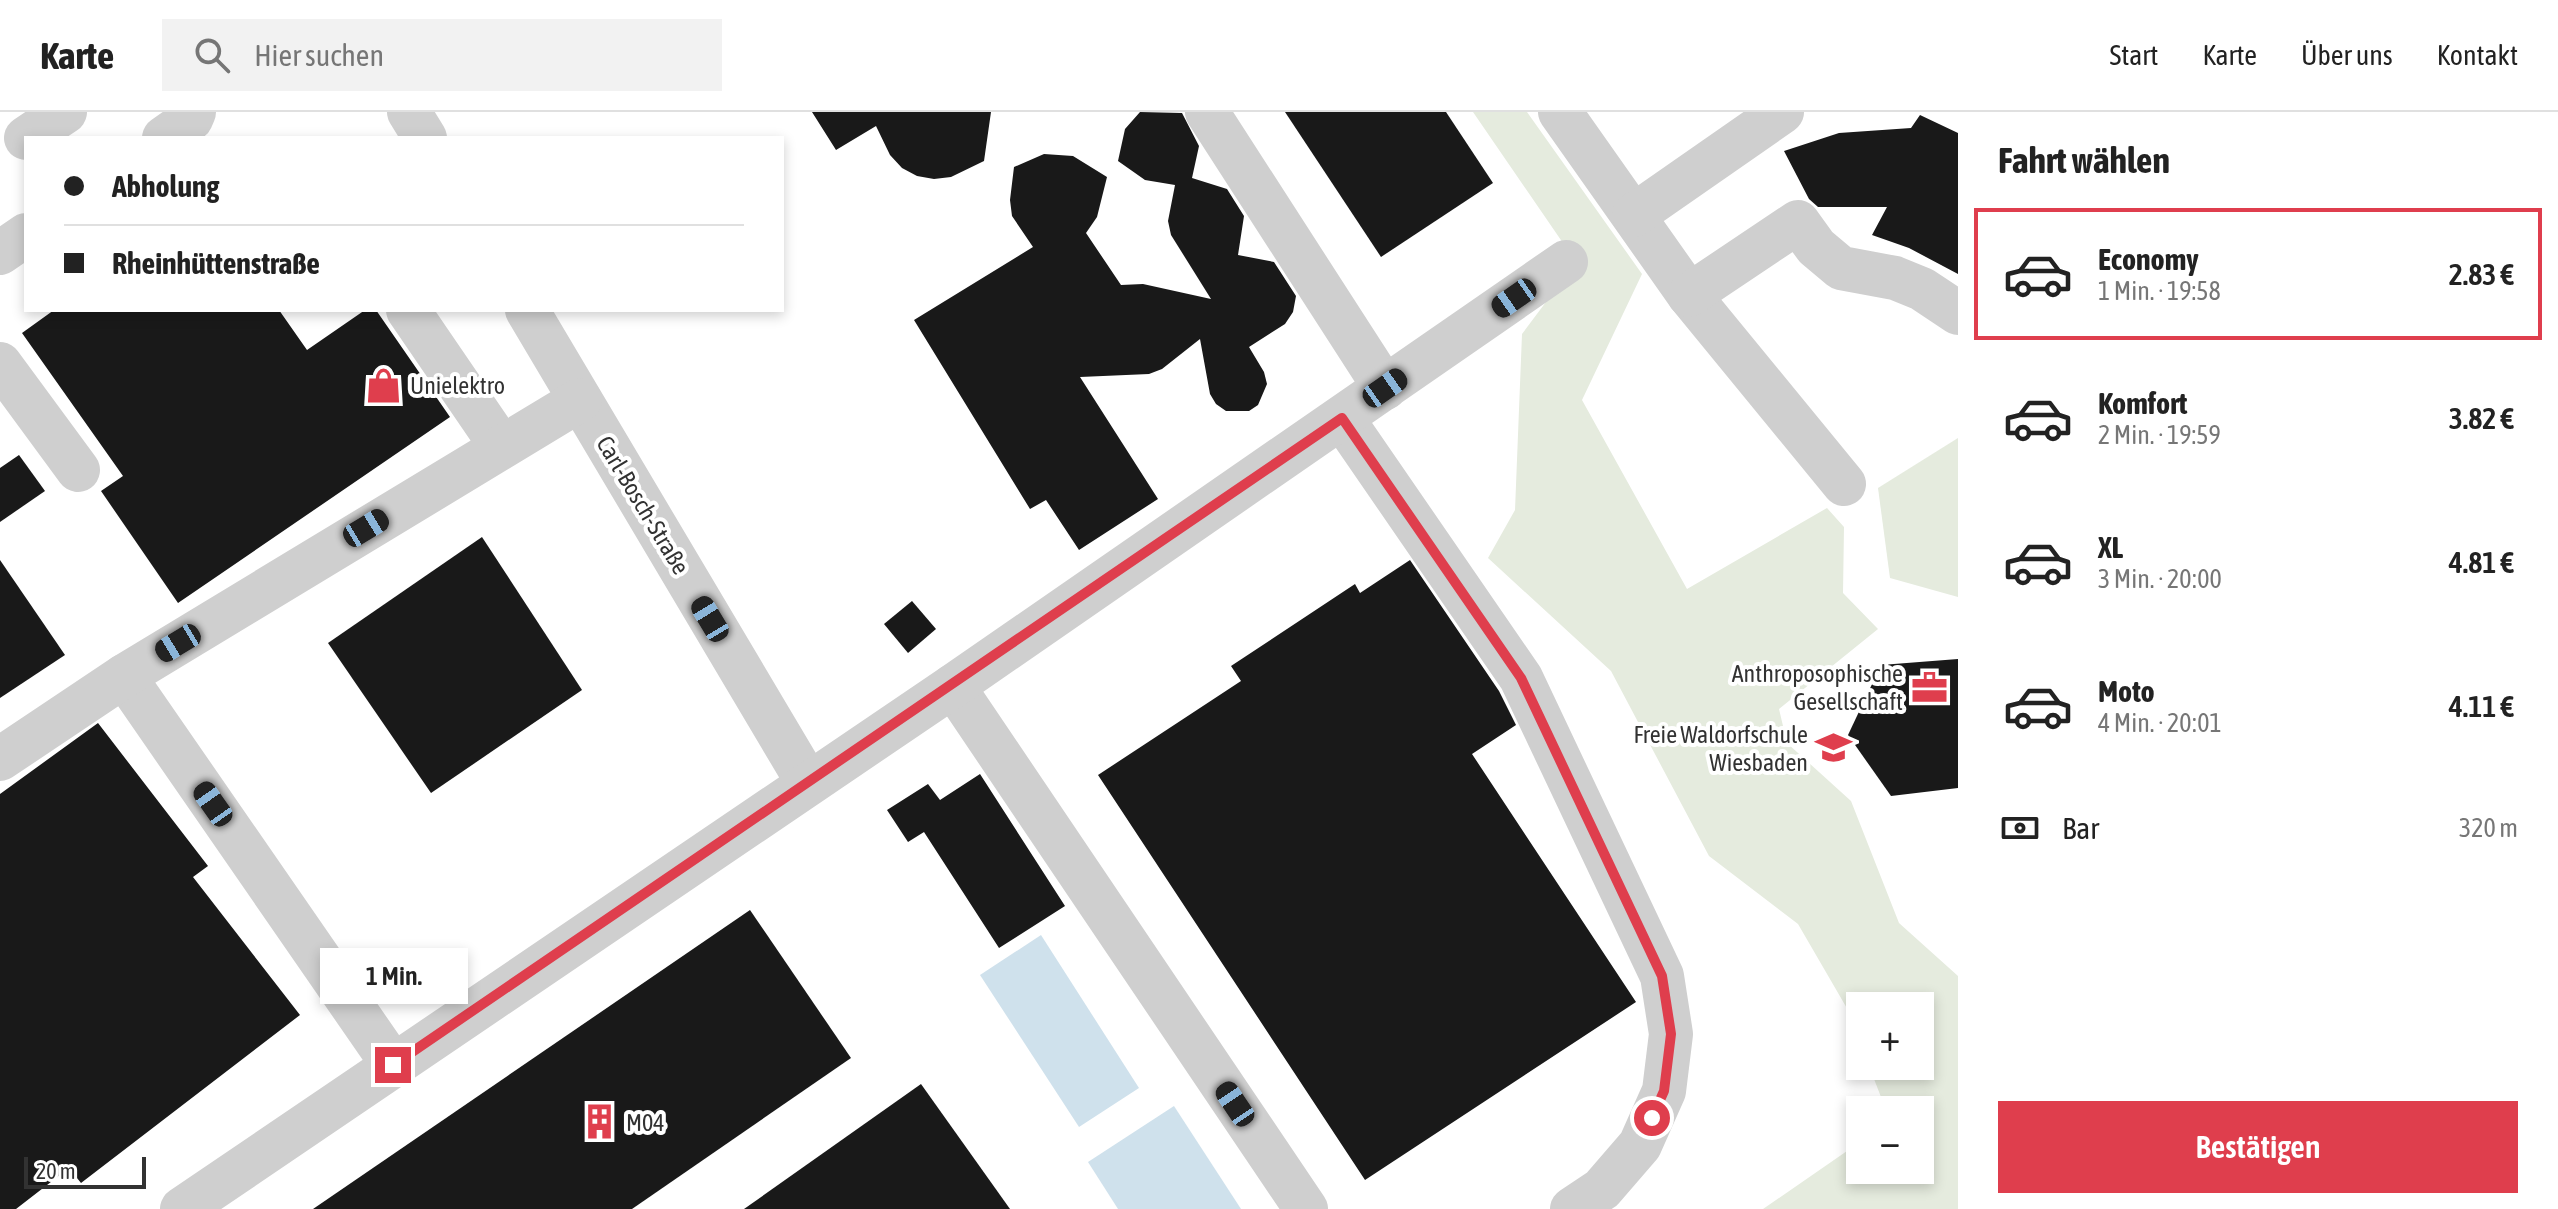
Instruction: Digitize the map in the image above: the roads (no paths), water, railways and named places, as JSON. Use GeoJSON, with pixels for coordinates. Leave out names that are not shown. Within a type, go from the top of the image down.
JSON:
{"type":"FeatureCollection","features":[{"type":"Feature","properties":{"kind":"street"},"geometry":{"type":"LineString","coordinates":[[29,136],[65,112]]}},
{"type":"Feature","properties":{"kind":"street"},"geometry":{"type":"LineString","coordinates":[[167,136],[191,119],[194,112]]}},
{"type":"Feature","properties":{"kind":"street"},"geometry":{"type":"LineString","coordinates":[[409,112],[424,136]]}},
{"type":"Feature","properties":{"kind":"street"},"geometry":{"type":"LineString","coordinates":[[1207,112],[1385,388]]}},
{"type":"Feature","properties":{"kind":"street"},"geometry":{"type":"LineString","coordinates":[[1560,112],[1689,295],[1844,484]]}},
{"type":"Feature","properties":{"kind":"street"},"geometry":{"type":"LineString","coordinates":[[1634,215],[1782,112]]}},
{"type":"Feature","properties":{"kind":"street"},"geometry":{"type":"LineString","coordinates":[[0,156],[24,139]]}},
{"type":"Feature","properties":{"kind":"street"},"geometry":{"type":"LineString","coordinates":[[1689,295],[1798,222],[1816,247],[1841,268],[1895,278],[1922,289],[1958,313]]}},
{"type":"Feature","properties":{"kind":"street"},"geometry":{"type":"LineString","coordinates":[[0,253],[24,236]]}},
{"type":"Feature","properties":{"kind":"street"},"geometry":{"type":"LineString","coordinates":[[182,1209],[953,686],[1566,262]]}},
{"type":"Feature","properties":{"kind":"street"},"geometry":{"type":"LineString","coordinates":[[409,312],[501,446]]}},
{"type":"Feature","properties":{"kind":"street","name":"Carl-Bosch-Straße"},"geometry":{"type":"LineString","coordinates":[[528,312],[808,783]]}},
{"type":"Feature","properties":{"kind":"street"},"geometry":{"type":"LineString","coordinates":[[0,364],[78,470]]}},
{"type":"Feature","properties":{"kind":"street"},"geometry":{"type":"LineString","coordinates":[[0,759],[124,676],[580,400]]}},
{"type":"Feature","properties":{"kind":"street"},"geometry":{"type":"LineString","coordinates":[[1342,418],[1521,678],[1662,976],[1671,1034],[1664,1091],[1640,1145],[1602,1189],[1572,1209]]}},
{"type":"Feature","properties":{"kind":"street"},"geometry":{"type":"LineString","coordinates":[[124,676],[393,1065]]}},
{"type":"Feature","properties":{"kind":"street"},"geometry":{"type":"LineString","coordinates":[[953,686],[1306,1209]]}},
{"type":"Feature","properties":{"kind":"water"},"geometry":{"type":"Polygon","coordinates":[[[1041,935],[1139,1088],[1079,1127],[980,975],[1041,935]]]}},
{"type":"Feature","properties":{"kind":"water"},"geometry":{"type":"Polygon","coordinates":[[[1174,1106],[1241,1209],[1118,1209],[1088,1162],[1174,1106]]]}},
{"type":"Feature","properties":{"kind":"place","name":"Unielektro"},"geometry":{"type":"Point","coordinates":[384,385]}},
{"type":"Feature","properties":{"kind":"place","name":"Anthroposophische Gesellschaft"},"geometry":{"type":"Point","coordinates":[1929,687]}},
{"type":"Feature","properties":{"kind":"place","name":"Freie Waldorfschule Wiesbaden"},"geometry":{"type":"Point","coordinates":[1834,748]}},
{"type":"Feature","properties":{"kind":"place","name":"M04"},"geometry":{"type":"Point","coordinates":[600,1122]}}]}
